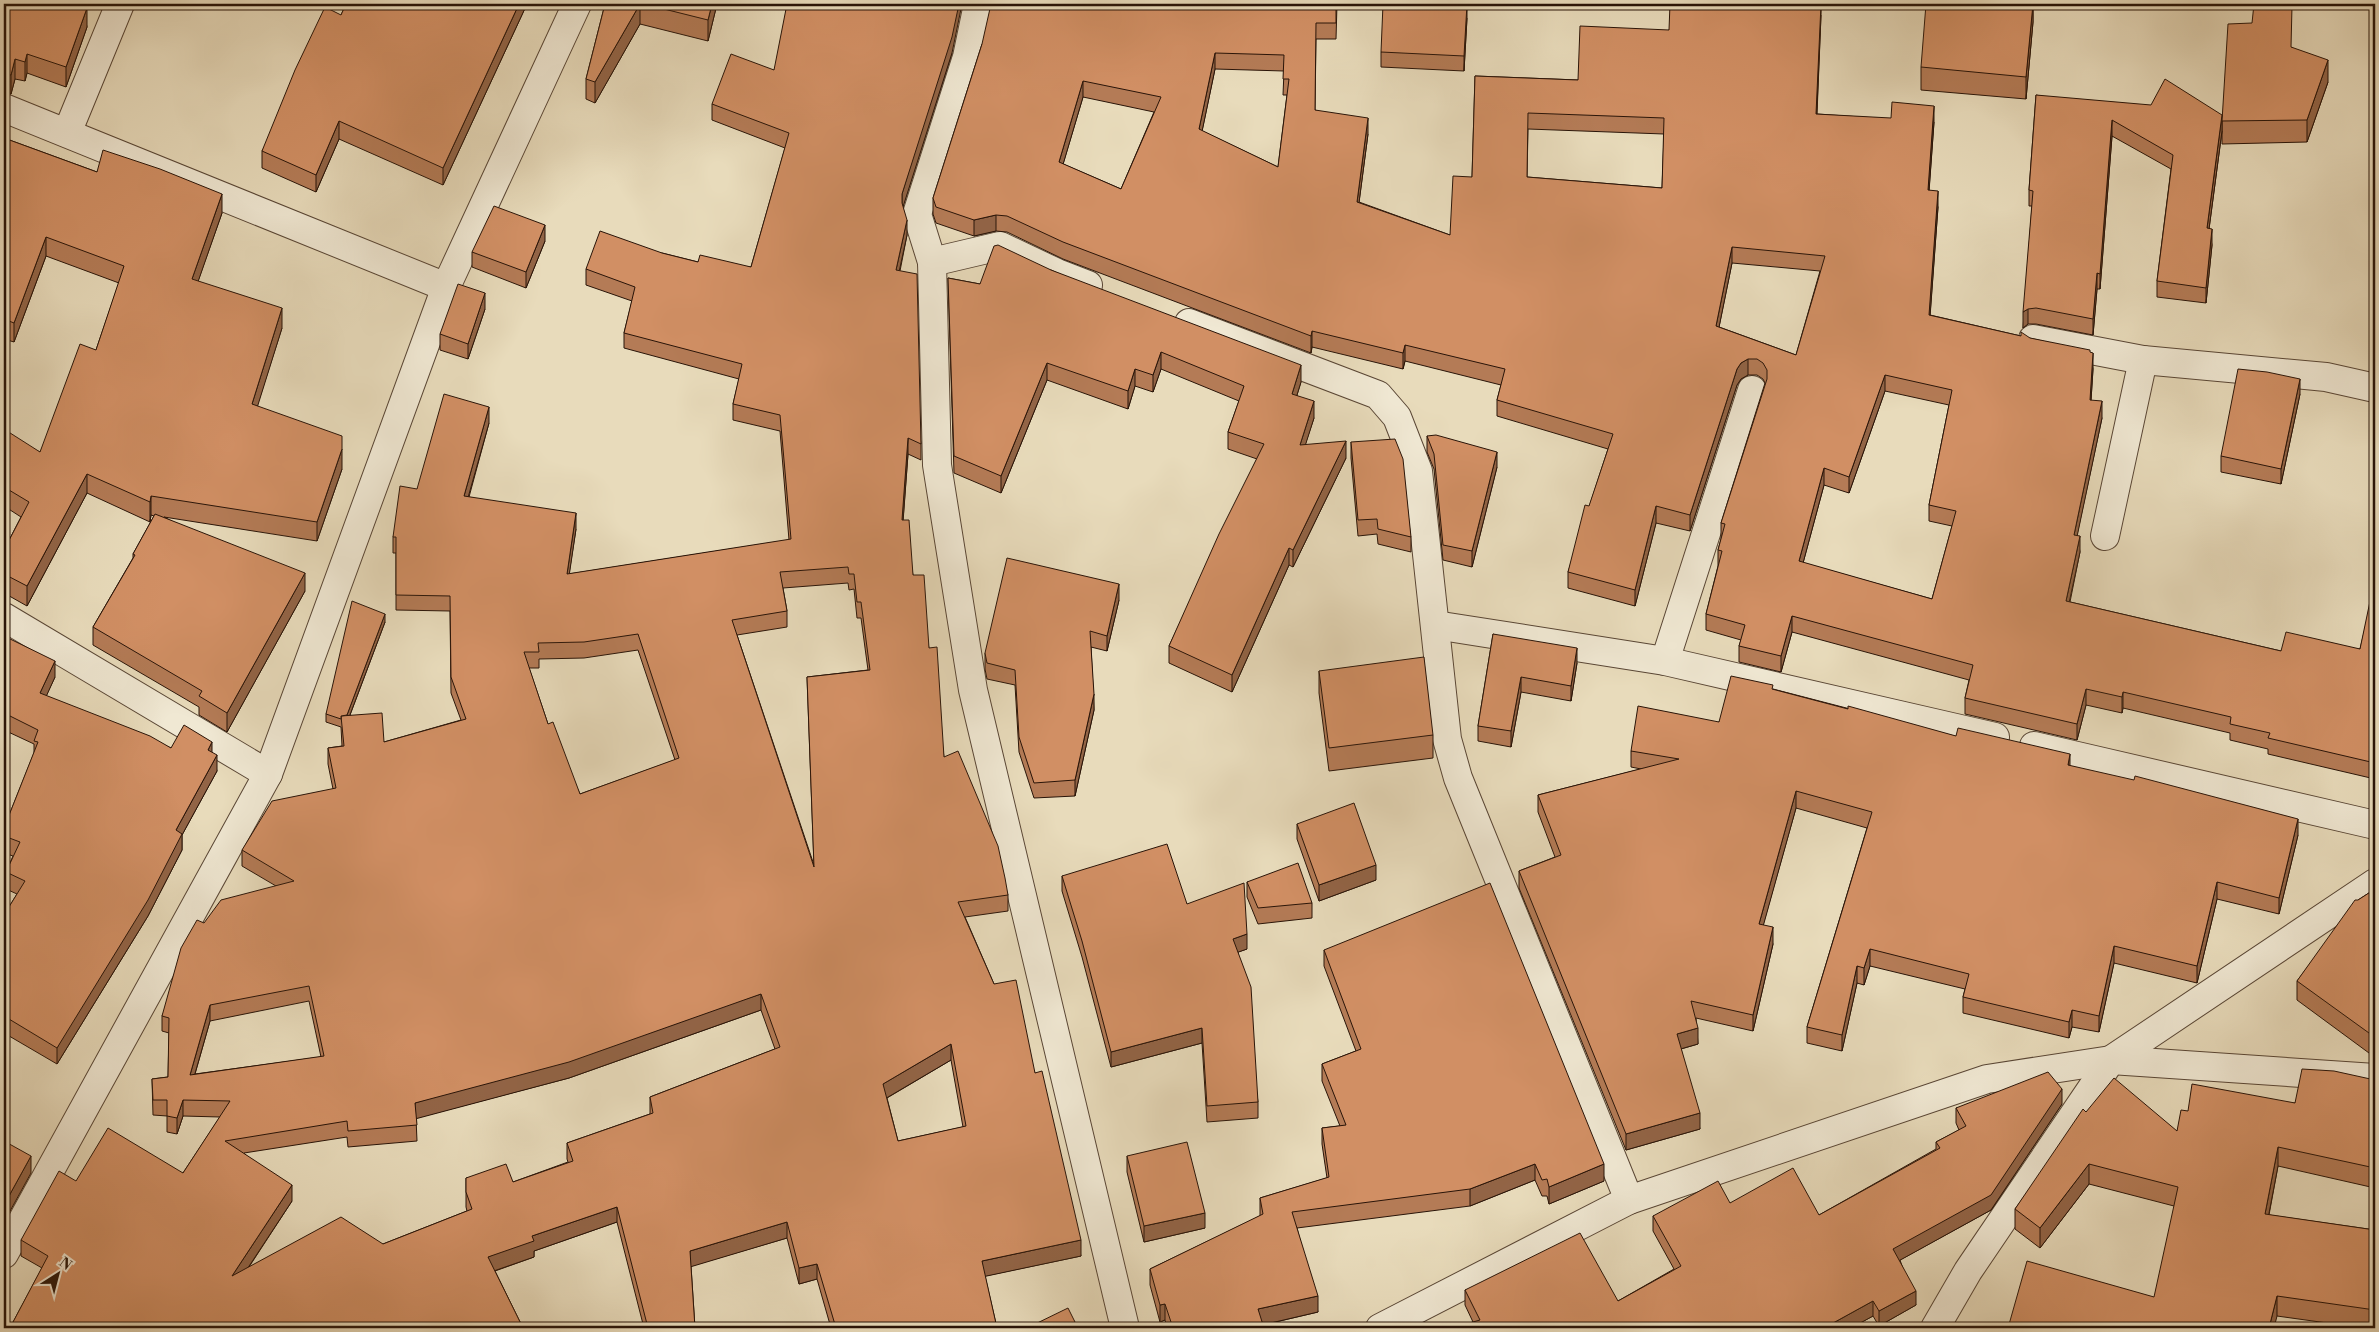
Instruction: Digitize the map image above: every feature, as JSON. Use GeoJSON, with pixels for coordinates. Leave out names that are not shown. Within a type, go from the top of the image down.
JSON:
{"type":"FeatureCollection","features":[{"type":"Feature","properties":{"kind":"street"},"geometry":{"type":"LineString","coordinates":[[67,133],[120,4]]}},
{"type":"Feature","properties":{"kind":"street"},"geometry":{"type":"LineString","coordinates":[[4,1254],[268,774],[446,287],[577,4]]}},
{"type":"Feature","properties":{"kind":"street"},"geometry":{"type":"LineString","coordinates":[[978,4],[967,57],[917,214],[932,262],[937,465],[973,690],[1125,1328]]}},
{"type":"Feature","properties":{"kind":"street"},"geometry":{"type":"LineString","coordinates":[[4,108],[446,287]]}},
{"type":"Feature","properties":{"kind":"street"},"geometry":{"type":"LineString","coordinates":[[932,262],[1000,246],[1057,273],[1112,294]]}},
{"type":"Feature","properties":{"kind":"street"},"geometry":{"type":"LineString","coordinates":[[1167,315],[1378,395],[1397,417],[1418,471],[1447,739],[1458,778],[1629,1200]]}},
{"type":"Feature","properties":{"kind":"street"},"geometry":{"type":"LineString","coordinates":[[2033,339],[2143,360],[2326,377],[2375,388]]}},
{"type":"Feature","properties":{"kind":"street"},"geometry":{"type":"LineString","coordinates":[[2106,536],[2143,360]]}},
{"type":"Feature","properties":{"kind":"street"},"geometry":{"type":"LineString","coordinates":[[1665,661],[1752,390]]}},
{"type":"Feature","properties":{"kind":"street"},"geometry":{"type":"LineString","coordinates":[[4,617],[268,774]]}},
{"type":"Feature","properties":{"kind":"street"},"geometry":{"type":"LineString","coordinates":[[1435,625],[1665,661],[2375,825]]}},
{"type":"Feature","properties":{"kind":"street"},"geometry":{"type":"LineString","coordinates":[[1935,1328],[1968,1271],[2111,1060],[2375,883]]}},
{"type":"Feature","properties":{"kind":"street"},"geometry":{"type":"LineString","coordinates":[[1380,1328],[1629,1200],[1987,1080],[2111,1060],[2375,1078]]}},
{"type":"Feature","properties":{"kind":"building"},"geometry":{"type":"Polygon","coordinates":[[[4,4],[79,4],[87,8],[66,67],[27,54],[25,62],[15,59],[11,75],[4,74],[4,4]]]}},
{"type":"Feature","properties":{"kind":"building"},"geometry":{"type":"Polygon","coordinates":[[[346,4],[519,4],[443,168],[339,121],[316,175],[262,151],[295,70],[325,7],[341,15],[346,4]]]}},
{"type":"Feature","properties":{"kind":"building"},"geometry":{"type":"Polygon","coordinates":[[[605,4],[640,4],[595,82],[586,79],[605,4]]]}},
{"type":"Feature","properties":{"kind":"building"},"geometry":{"type":"Polygon","coordinates":[[[644,4],[712,4],[708,20],[644,4]]]}},
{"type":"Feature","properties":{"kind":"building"},"geometry":{"type":"Polygon","coordinates":[[[787,4],[959,4],[952,37],[902,194],[902,203],[907,220],[896,270],[917,274],[921,444],[908,438],[902,520],[909,520],[913,575],[924,575],[929,648],[937,647],[944,757],[958,751],[998,846],[1008,895],[958,902],[994,984],[1016,980],[1035,1073],[1042,1071],[1081,1240],[982,1261],[997,1328],[836,1328],[817,1264],[799,1268],[787,1222],[690,1251],[695,1328],[648,1328],[617,1207],[532,1236],[534,1241],[488,1257],[523,1328],[20,1328],[12,1324],[48,1256],[21,1240],[59,1171],[76,1181],[108,1128],[183,1173],[230,1101],[183,1100],[177,1118],[167,1116],[167,1100],[153,1100],[152,1079],[168,1077],[169,1018],[162,1016],[181,948],[197,920],[204,923],[221,900],[294,881],[242,850],[272,801],[336,788],[328,748],[344,746],[341,716],[382,713],[384,742],[466,719],[451,677],[450,596],[396,595],[396,537],[393,537],[400,486],[417,489],[444,394],[489,407],[464,496],[576,513],[567,574],[791,539],[780,415],[733,404],[742,364],[624,333],[635,287],[586,269],[600,231],[662,253],[698,262],[700,255],[751,267],[789,133],[712,104],[731,54],[774,70],[787,4]],[[848,567],[780,572],[787,611],[732,620],[814,867],[807,677],[870,670],[861,602],[857,602],[854,574],[849,574],[848,567]],[[638,634],[584,642],[538,643],[539,652],[524,652],[548,724],[553,722],[580,794],[679,758],[638,634]],[[309,986],[210,1005],[190,1075],[324,1056],[309,986]],[[761,994],[569,1062],[415,1103],[417,1125],[348,1131],[347,1121],[225,1141],[292,1185],[232,1276],[341,1217],[383,1244],[472,1209],[466,1192],[466,1178],[506,1164],[513,1182],[573,1161],[567,1143],[653,1113],[650,1097],[780,1047],[761,994]],[[951,1044],[883,1084],[898,1141],[966,1126],[951,1044]]]}},
{"type":"Feature","properties":{"kind":"building"},"geometry":{"type":"Polygon","coordinates":[[[991,4],[1336,4],[1336,23],[1316,23],[1315,110],[1368,118],[1357,202],[1450,235],[1453,176],[1472,177],[1475,76],[1578,80],[1580,26],[1669,30],[1670,4],[1821,4],[1816,114],[1891,118],[1892,102],[1934,106],[1928,190],[1938,191],[1929,315],[2021,336],[2021,332],[2030,338],[2090,350],[2093,353],[2090,400],[2102,401],[2074,535],[2080,536],[2066,601],[2281,651],[2286,632],[2360,649],[2373,587],[2375,587],[2375,763],[2268,738],[2270,733],[2230,724],[2231,717],[2123,692],[2122,697],[2086,689],[2077,724],[1965,698],[1973,665],[1792,616],[1781,656],[1739,646],[1745,625],[1706,614],[1722,551],[1718,550],[1725,524],[1721,523],[1767,379],[1767,370],[1763,363],[1757,359],[1748,359],[1741,363],[1737,369],[1690,515],[1656,506],[1635,590],[1568,572],[1585,505],[1589,506],[1613,434],[1497,400],[1505,369],[1405,345],[1403,353],[1312,331],[1311,336],[1063,242],[1007,216],[996,215],[974,220],[936,207],[933,198],[982,44],[991,4]],[[1215,53],[1199,129],[1278,167],[1289,79],[1283,79],[1284,55],[1215,53]],[[1083,81],[1059,162],[1121,189],[1161,97],[1083,81]],[[1528,113],[1527,177],[1662,188],[1664,118],[1528,113]],[[1732,247],[1716,326],[1796,355],[1825,256],[1732,247]],[[1885,375],[1849,477],[1824,468],[1799,561],[1932,599],[1956,511],[1929,505],[1952,390],[1885,375]]]}},
{"type":"Feature","properties":{"kind":"building"},"geometry":{"type":"Polygon","coordinates":[[[1383,4],[1467,4],[1464,56],[1381,52],[1383,4]]]}},
{"type":"Feature","properties":{"kind":"building"},"geometry":{"type":"Polygon","coordinates":[[[1926,4],[2033,4],[2026,77],[1921,67],[1926,4]]]}},
{"type":"Feature","properties":{"kind":"building"},"geometry":{"type":"Polygon","coordinates":[[[2254,4],[2292,6],[2291,47],[2328,60],[2307,120],[2222,121],[2228,24],[2252,23],[2254,4]]]}},
{"type":"Feature","properties":{"kind":"building"},"geometry":{"type":"Polygon","coordinates":[[[2165,79],[2222,115],[2207,228],[2212,229],[2206,288],[2157,281],[2173,155],[2112,120],[2100,274],[2097,273],[2093,319],[2036,308],[2023,312],[2033,191],[2029,190],[2036,95],[2151,105],[2165,79]]]}},
{"type":"Feature","properties":{"kind":"building"},"geometry":{"type":"Polygon","coordinates":[[[4,138],[97,172],[103,150],[160,169],[222,194],[192,279],[282,308],[252,404],[342,436],[342,449],[317,522],[151,496],[150,502],[87,474],[27,586],[4,574],[4,550],[29,502],[4,487],[4,436],[7,431],[40,452],[80,344],[96,350],[124,266],[46,237],[14,323],[4,319],[4,138]]]}},
{"type":"Feature","properties":{"kind":"building"},"geometry":{"type":"Polygon","coordinates":[[[494,206],[545,225],[526,272],[472,252],[494,206]]]}},
{"type":"Feature","properties":{"kind":"building"},"geometry":{"type":"Polygon","coordinates":[[[998,245],[1051,270],[1301,365],[1292,394],[1314,401],[1300,445],[1346,441],[1293,550],[1289,548],[1232,675],[1169,646],[1219,534],[1264,444],[1228,432],[1244,386],[1161,352],[1153,375],[1135,369],[1128,391],[1047,363],[1001,476],[954,456],[948,278],[980,284],[994,246],[998,245]]]}},
{"type":"Feature","properties":{"kind":"building"},"geometry":{"type":"Polygon","coordinates":[[[458,284],[485,293],[468,344],[440,334],[458,284]]]}},
{"type":"Feature","properties":{"kind":"building"},"geometry":{"type":"Polygon","coordinates":[[[2238,369],[2267,372],[2300,379],[2281,469],[2221,456],[2238,369]]]}},
{"type":"Feature","properties":{"kind":"building"},"geometry":{"type":"Polygon","coordinates":[[[1436,435],[1497,452],[1472,551],[1443,545],[1434,454],[1427,436],[1436,435]]]}},
{"type":"Feature","properties":{"kind":"building"},"geometry":{"type":"Polygon","coordinates":[[[1395,439],[1403,459],[1411,537],[1378,529],[1377,519],[1358,520],[1351,442],[1395,439]]]}},
{"type":"Feature","properties":{"kind":"building"},"geometry":{"type":"Polygon","coordinates":[[[155,514],[305,573],[227,713],[199,696],[202,691],[93,627],[135,555],[133,554],[155,514]]]}},
{"type":"Feature","properties":{"kind":"building"},"geometry":{"type":"Polygon","coordinates":[[[1007,558],[1119,584],[1107,636],[1090,631],[1094,694],[1075,780],[1034,783],[1019,737],[1015,670],[987,663],[985,653],[1007,558]]]}},
{"type":"Feature","properties":{"kind":"building"},"geometry":{"type":"Polygon","coordinates":[[[352,601],[385,614],[347,715],[341,716],[341,719],[326,714],[352,601]]]}},
{"type":"Feature","properties":{"kind":"building"},"geometry":{"type":"Polygon","coordinates":[[[1493,634],[1577,648],[1571,686],[1521,677],[1511,731],[1478,726],[1493,634]]]}},
{"type":"Feature","properties":{"kind":"building"},"geometry":{"type":"Polygon","coordinates":[[[4,636],[55,661],[40,693],[150,736],[171,748],[184,725],[212,742],[208,750],[217,755],[176,830],[182,834],[148,900],[57,1048],[4,1016],[4,915],[25,881],[6,872],[20,842],[4,836],[4,828],[38,742],[34,741],[38,730],[4,713],[4,636]]]}},
{"type":"Feature","properties":{"kind":"building"},"geometry":{"type":"Polygon","coordinates":[[[1424,657],[1433,735],[1329,748],[1319,671],[1424,657]]]}},
{"type":"Feature","properties":{"kind":"building"},"geometry":{"type":"Polygon","coordinates":[[[1731,676],[1773,685],[1772,689],[1848,709],[1848,706],[1956,736],[1958,728],[2070,754],[2068,765],[2134,780],[2135,776],[2298,819],[2279,898],[2217,882],[2197,966],[2114,946],[2099,1016],[2072,1010],[2069,1022],[1963,997],[1969,974],[1870,949],[1864,968],[1857,966],[1842,1035],[1807,1027],[1872,812],[1796,791],[1759,924],[1773,927],[1753,1015],[1691,1001],[1698,1028],[1677,1034],[1700,1113],[1626,1134],[1519,871],[1561,855],[1538,795],[1679,759],[1631,751],[1638,706],[1719,722],[1731,676]]]}},
{"type":"Feature","properties":{"kind":"building"},"geometry":{"type":"Polygon","coordinates":[[[1354,803],[1376,865],[1319,885],[1297,824],[1354,803]]]}},
{"type":"Feature","properties":{"kind":"building"},"geometry":{"type":"Polygon","coordinates":[[[1167,844],[1187,904],[1244,883],[1247,934],[1233,939],[1251,987],[1258,1102],[1207,1106],[1202,1028],[1111,1052],[1082,941],[1062,876],[1167,844]]]}},
{"type":"Feature","properties":{"kind":"building"},"geometry":{"type":"Polygon","coordinates":[[[1298,863],[1312,903],[1258,908],[1247,882],[1298,863]]]}},
{"type":"Feature","properties":{"kind":"building"},"geometry":{"type":"Polygon","coordinates":[[[1490,883],[1604,1164],[1549,1187],[1547,1179],[1542,1180],[1535,1164],[1470,1189],[1292,1212],[1318,1296],[1258,1309],[1264,1328],[1173,1328],[1165,1304],[1160,1305],[1150,1269],[1263,1214],[1260,1198],[1329,1177],[1322,1128],[1346,1125],[1322,1064],[1361,1049],[1324,950],[1490,883]]]}},
{"type":"Feature","properties":{"kind":"building"},"geometry":{"type":"Polygon","coordinates":[[[2375,889],[2375,1032],[2369,1033],[2297,981],[2355,900],[2375,889]]]}},
{"type":"Feature","properties":{"kind":"building"},"geometry":{"type":"Polygon","coordinates":[[[2302,1069],[2334,1071],[2375,1080],[2375,1168],[2278,1147],[2265,1214],[2375,1230],[2375,1310],[2277,1296],[2269,1328],[2008,1328],[2027,1261],[2154,1297],[2178,1187],[2089,1164],[2040,1228],[2015,1209],[2083,1109],[2086,1112],[2114,1078],[2177,1131],[2181,1110],[2188,1111],[2192,1084],[2295,1103],[2302,1069]]]}},
{"type":"Feature","properties":{"kind":"building"},"geometry":{"type":"Polygon","coordinates":[[[2048,1072],[2062,1089],[1991,1195],[1893,1249],[1916,1291],[1879,1311],[1873,1301],[1824,1328],[1800,1328],[1798,1324],[1790,1328],[1452,1328],[1480,1320],[1465,1290],[1580,1233],[1618,1301],[1681,1266],[1653,1216],[1718,1181],[1730,1203],[1793,1168],[1819,1215],[1940,1148],[1936,1142],[1966,1126],[1956,1108],[2048,1072]]]}},
{"type":"Feature","properties":{"kind":"building"},"geometry":{"type":"Polygon","coordinates":[[[4,1141],[31,1156],[4,1205],[4,1141]]]}},
{"type":"Feature","properties":{"kind":"building"},"geometry":{"type":"Polygon","coordinates":[[[1187,1142],[1205,1213],[1144,1226],[1127,1156],[1187,1142]]]}},
{"type":"Feature","properties":{"kind":"building"},"geometry":{"type":"Polygon","coordinates":[[[1068,1308],[1078,1328],[1027,1328],[1068,1308]]]}}]}
